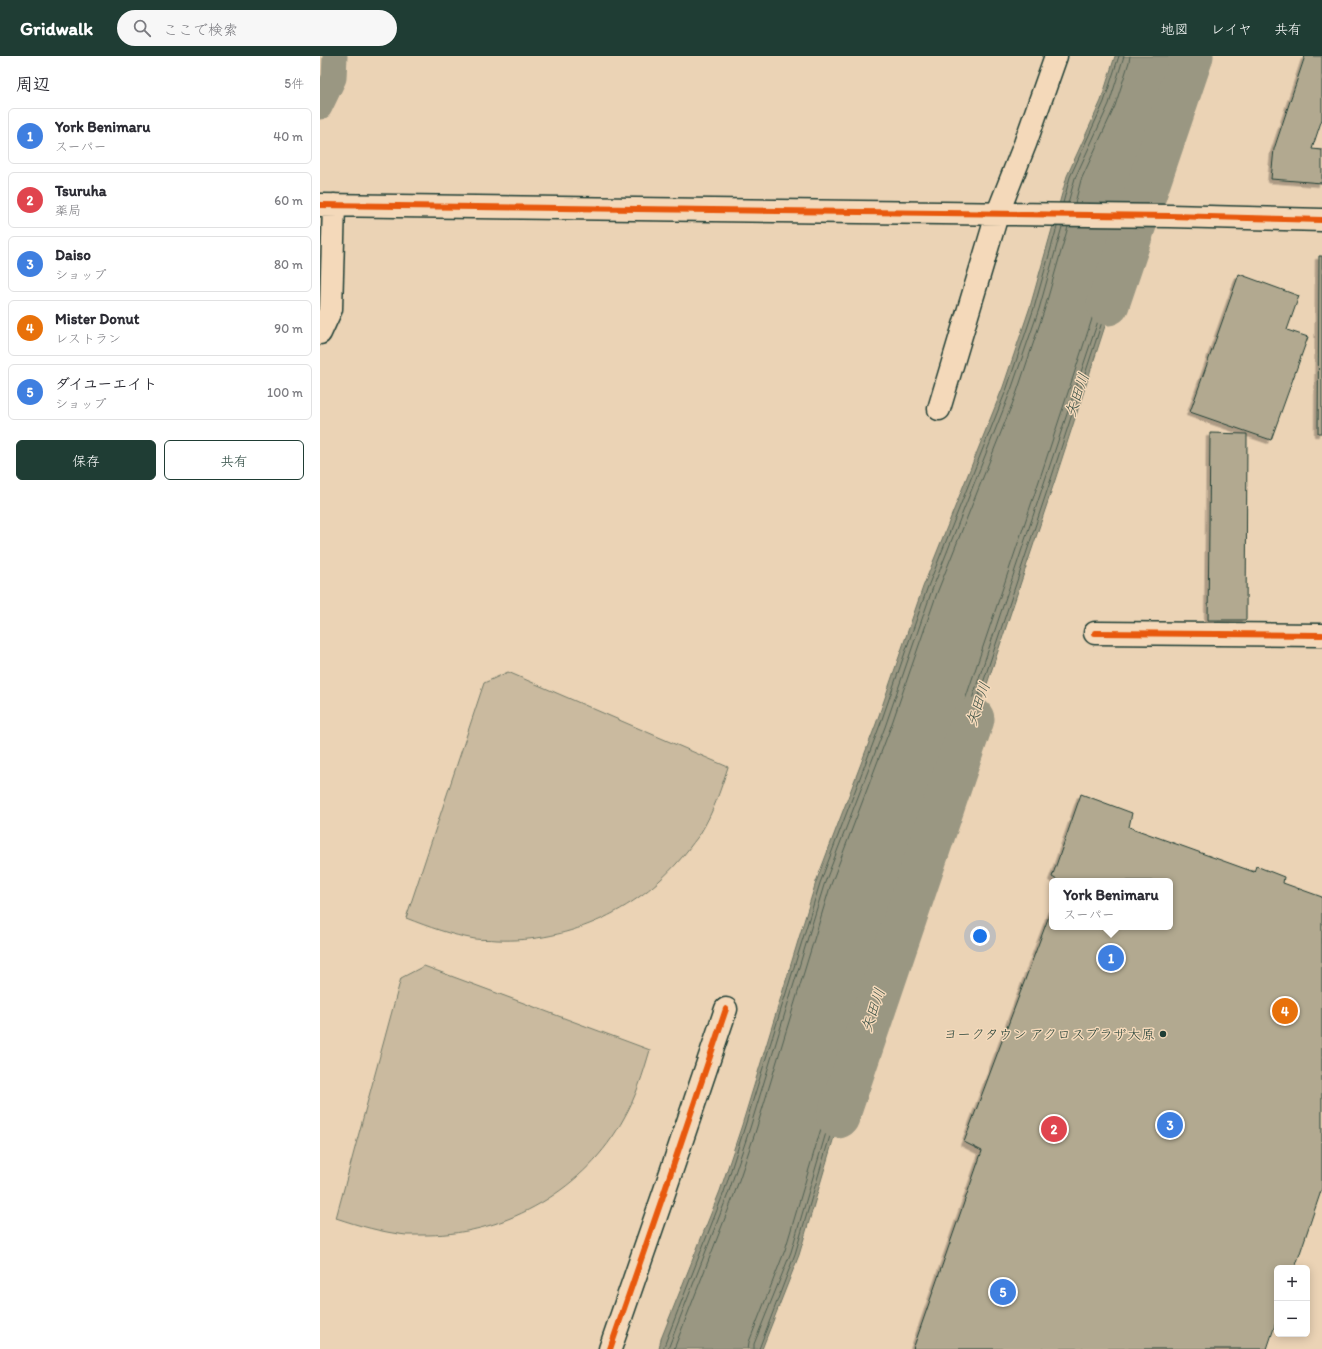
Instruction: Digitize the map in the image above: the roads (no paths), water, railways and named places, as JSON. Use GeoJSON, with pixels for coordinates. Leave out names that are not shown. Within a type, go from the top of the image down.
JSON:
{"type":"FeatureCollection","features":[{"type":"Feature","properties":{"kind":"street"},"geometry":{"type":"LineString","coordinates":[[940,409],[1000,214],[1056,56]]}},
{"type":"Feature","properties":{"kind":"street"},"geometry":{"type":"LineString","coordinates":[[320,333],[331,309],[327,205],[1170,216],[1322,220]]}},
{"type":"Feature","properties":{"kind":"street"},"geometry":{"type":"LineString","coordinates":[[1095,634],[1322,635]]}},
{"type":"Feature","properties":{"kind":"street"},"geometry":{"type":"LineString","coordinates":[[610,1349],[726,1009]]}},
{"type":"Feature","properties":{"kind":"water"},"geometry":{"type":"Polygon","coordinates":[[[1115,56],[1211,56],[1179,141],[1136,212],[1105,326],[976,717],[893,938],[799,1255],[762,1349],[659,1349],[661,1339],[720,1191],[742,1125],[816,882],[876,724],[923,587],[1003,387],[1030,307],[1067,176],[1101,101],[1115,56]]]}},
{"type":"Feature","properties":{"kind":"waterway"},"geometry":{"type":"LineString","coordinates":[[320,107],[334,78],[335,56]]}},
{"type":"Feature","properties":{"kind":"waterway","name":"矢田川"},"geometry":{"type":"LineString","coordinates":[[1108,304],[1192,56]]}},
{"type":"Feature","properties":{"kind":"waterway","name":"矢田川"},"geometry":{"type":"LineString","coordinates":[[838,1117],[973,719]]}},
{"type":"Feature","properties":{"kind":"place","name":"York Benimaru"},"geometry":{"type":"Point","coordinates":[1111,958]}},
{"type":"Feature","properties":{"kind":"place","name":"Mister Donut"},"geometry":{"type":"Point","coordinates":[1285,1011]}},
{"type":"Feature","properties":{"kind":"place","name":"ヨークタウン アクロスプラザ大原"},"geometry":{"type":"Point","coordinates":[1163,1034]}},
{"type":"Feature","properties":{"kind":"place","name":"Daiso"},"geometry":{"type":"Point","coordinates":[1170,1125]}},
{"type":"Feature","properties":{"kind":"place","name":"Tsuruha"},"geometry":{"type":"Point","coordinates":[1054,1129]}},
{"type":"Feature","properties":{"kind":"place","name":"ダイユーエイト"},"geometry":{"type":"Point","coordinates":[1003,1292]}}]}
